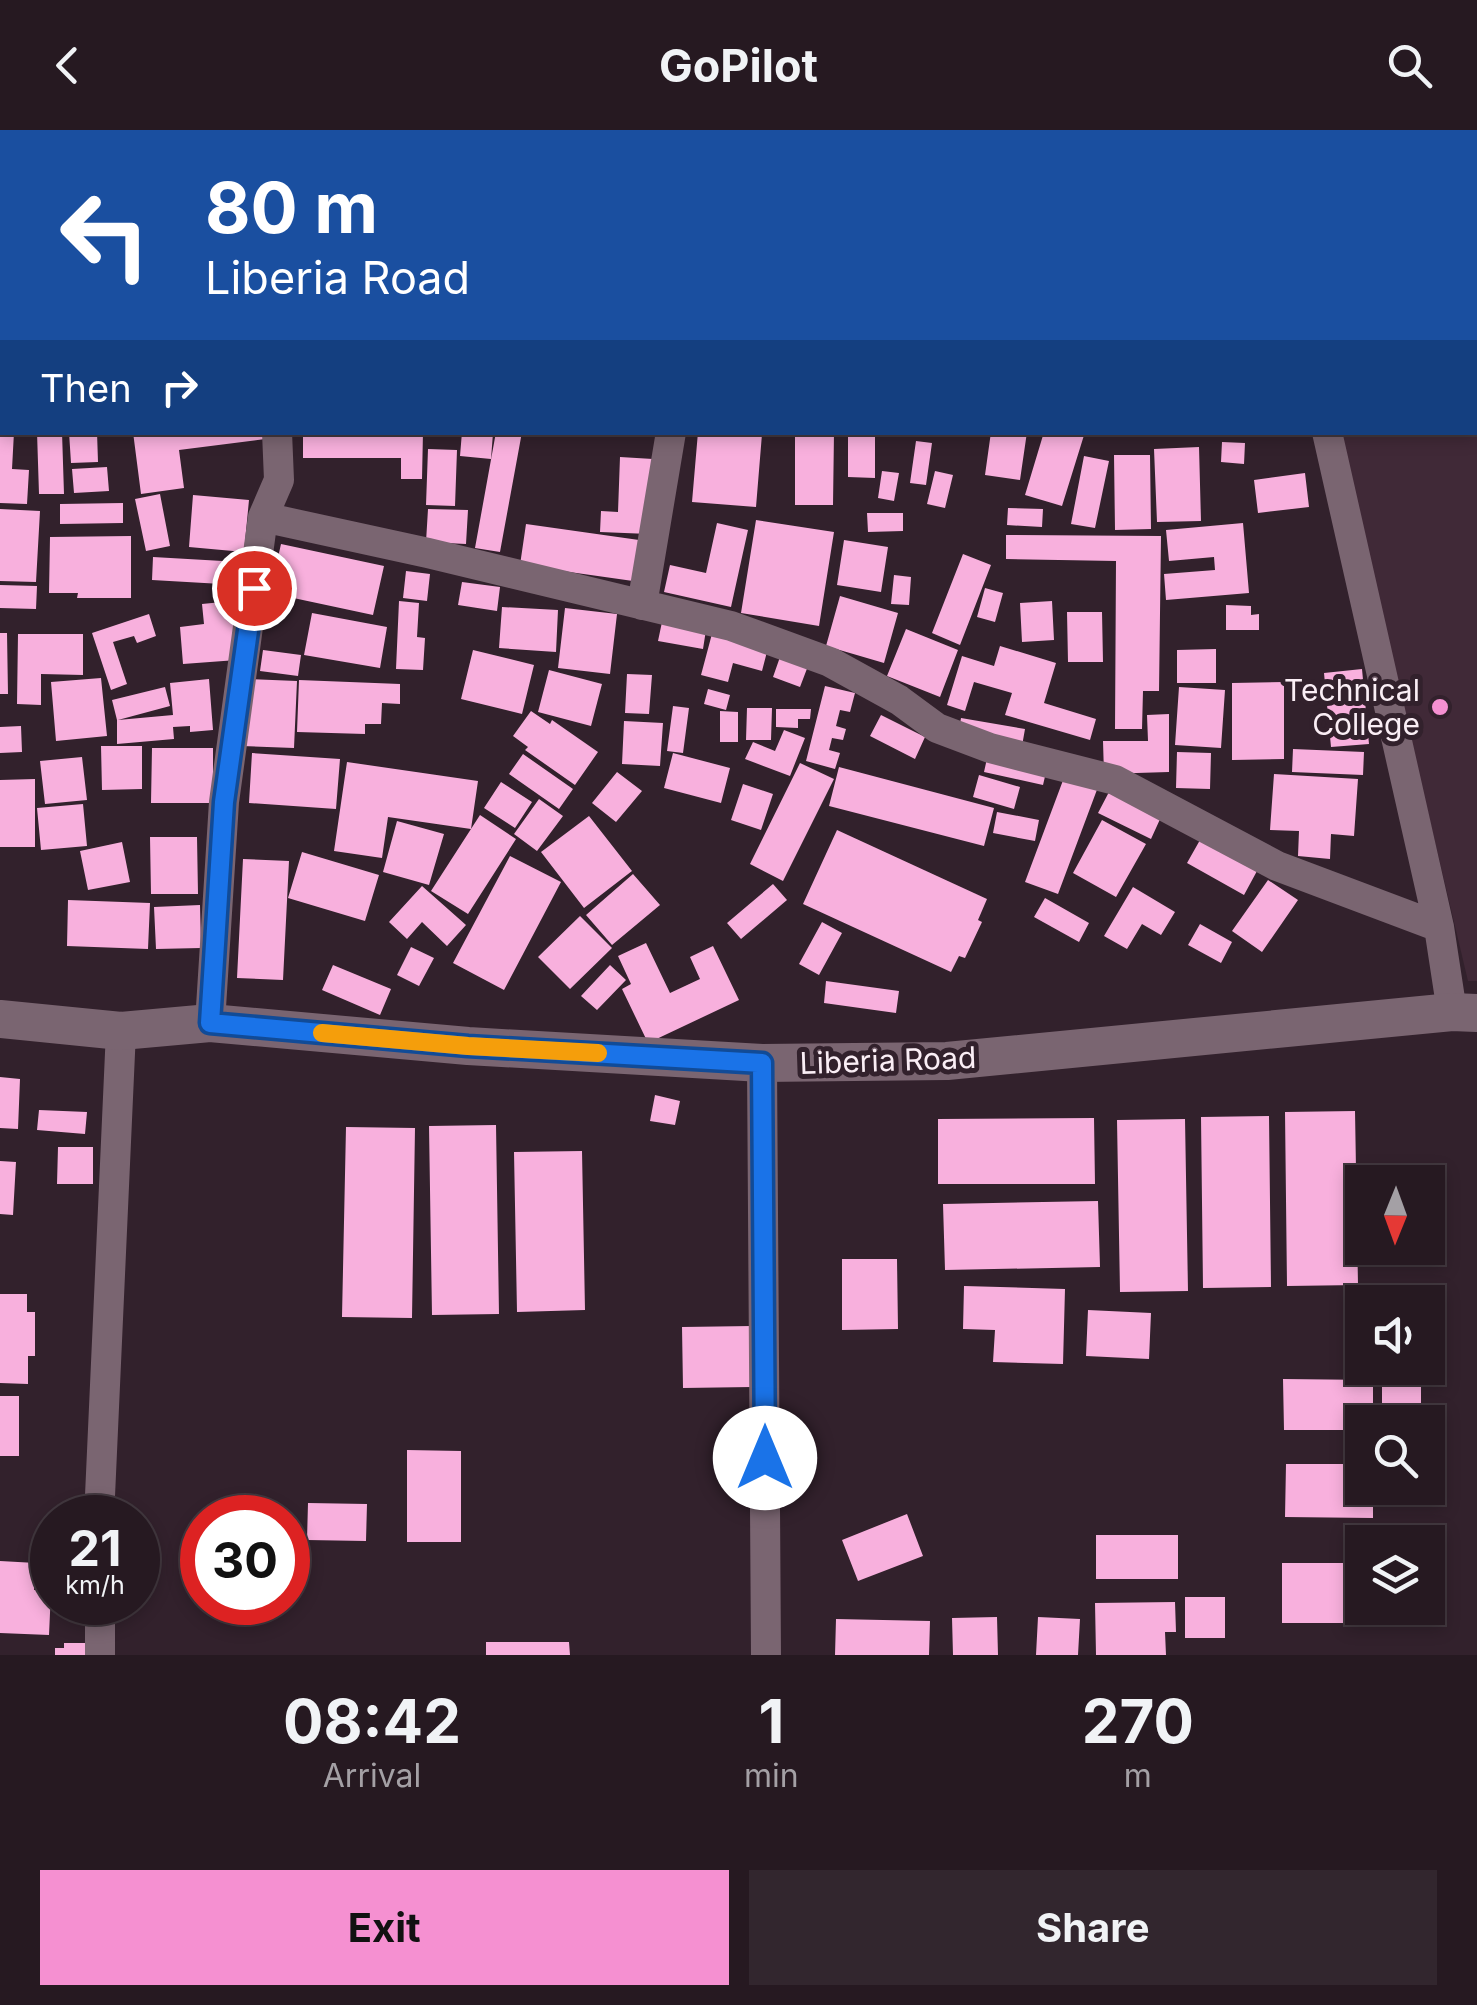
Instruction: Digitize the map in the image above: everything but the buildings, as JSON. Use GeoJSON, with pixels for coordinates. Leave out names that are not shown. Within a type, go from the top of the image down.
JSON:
{"type":"FeatureCollection","features":[{"type":"Feature","properties":{"kind":"street"},"geometry":{"type":"LineString","coordinates":[[210,1023],[224,802],[264,517],[279,480],[277,435]]}},
{"type":"Feature","properties":{"kind":"street"},"geometry":{"type":"LineString","coordinates":[[642,605],[671,435]]}},
{"type":"Feature","properties":{"kind":"street"},"geometry":{"type":"LineString","coordinates":[[1328,435],[1438,926],[1464,1012]]}},
{"type":"Feature","properties":{"kind":"street"},"geometry":{"type":"LineString","coordinates":[[264,517],[731,626],[830,662],[899,700],[938,728],[990,748],[1116,780],[1277,866],[1438,926]]}},
{"type":"Feature","properties":{"kind":"street","name":"Liberia Road"},"geometry":{"type":"LineString","coordinates":[[0,1019],[122,1031],[210,1023],[468,1046],[762,1063],[947,1061],[1464,1012]]}},
{"type":"Feature","properties":{"kind":"street"},"geometry":{"type":"LineString","coordinates":[[100,1495],[122,1031]]}},
{"type":"Feature","properties":{"kind":"street"},"geometry":{"type":"LineString","coordinates":[[762,1063],[766,1655]]}},
{"type":"Feature","properties":{"kind":"street"},"geometry":{"type":"LineString","coordinates":[[100,1625],[100,1655]]}},
{"type":"Feature","properties":{"kind":"shaded area","name":"Technical College"},"geometry":{"type":"Polygon","coordinates":[[[1338,435],[1477,435],[1477,981],[1468,981],[1338,435]]]}},
{"type":"Feature","properties":{"kind":"slow traffic"},"geometry":{"type":"LineString","coordinates":[[322,1033],[598,1053]]}},
{"type":"Feature","properties":{"kind":"place","name":"Technical College"},"geometry":{"type":"Point","coordinates":[1440,707]}},
{"type":"Feature","properties":{"kind":"route"},"geometry":{"type":"LineString","coordinates":[[254,588],[224,802],[210,1023],[468,1046],[762,1063],[765,1458]]}}]}
